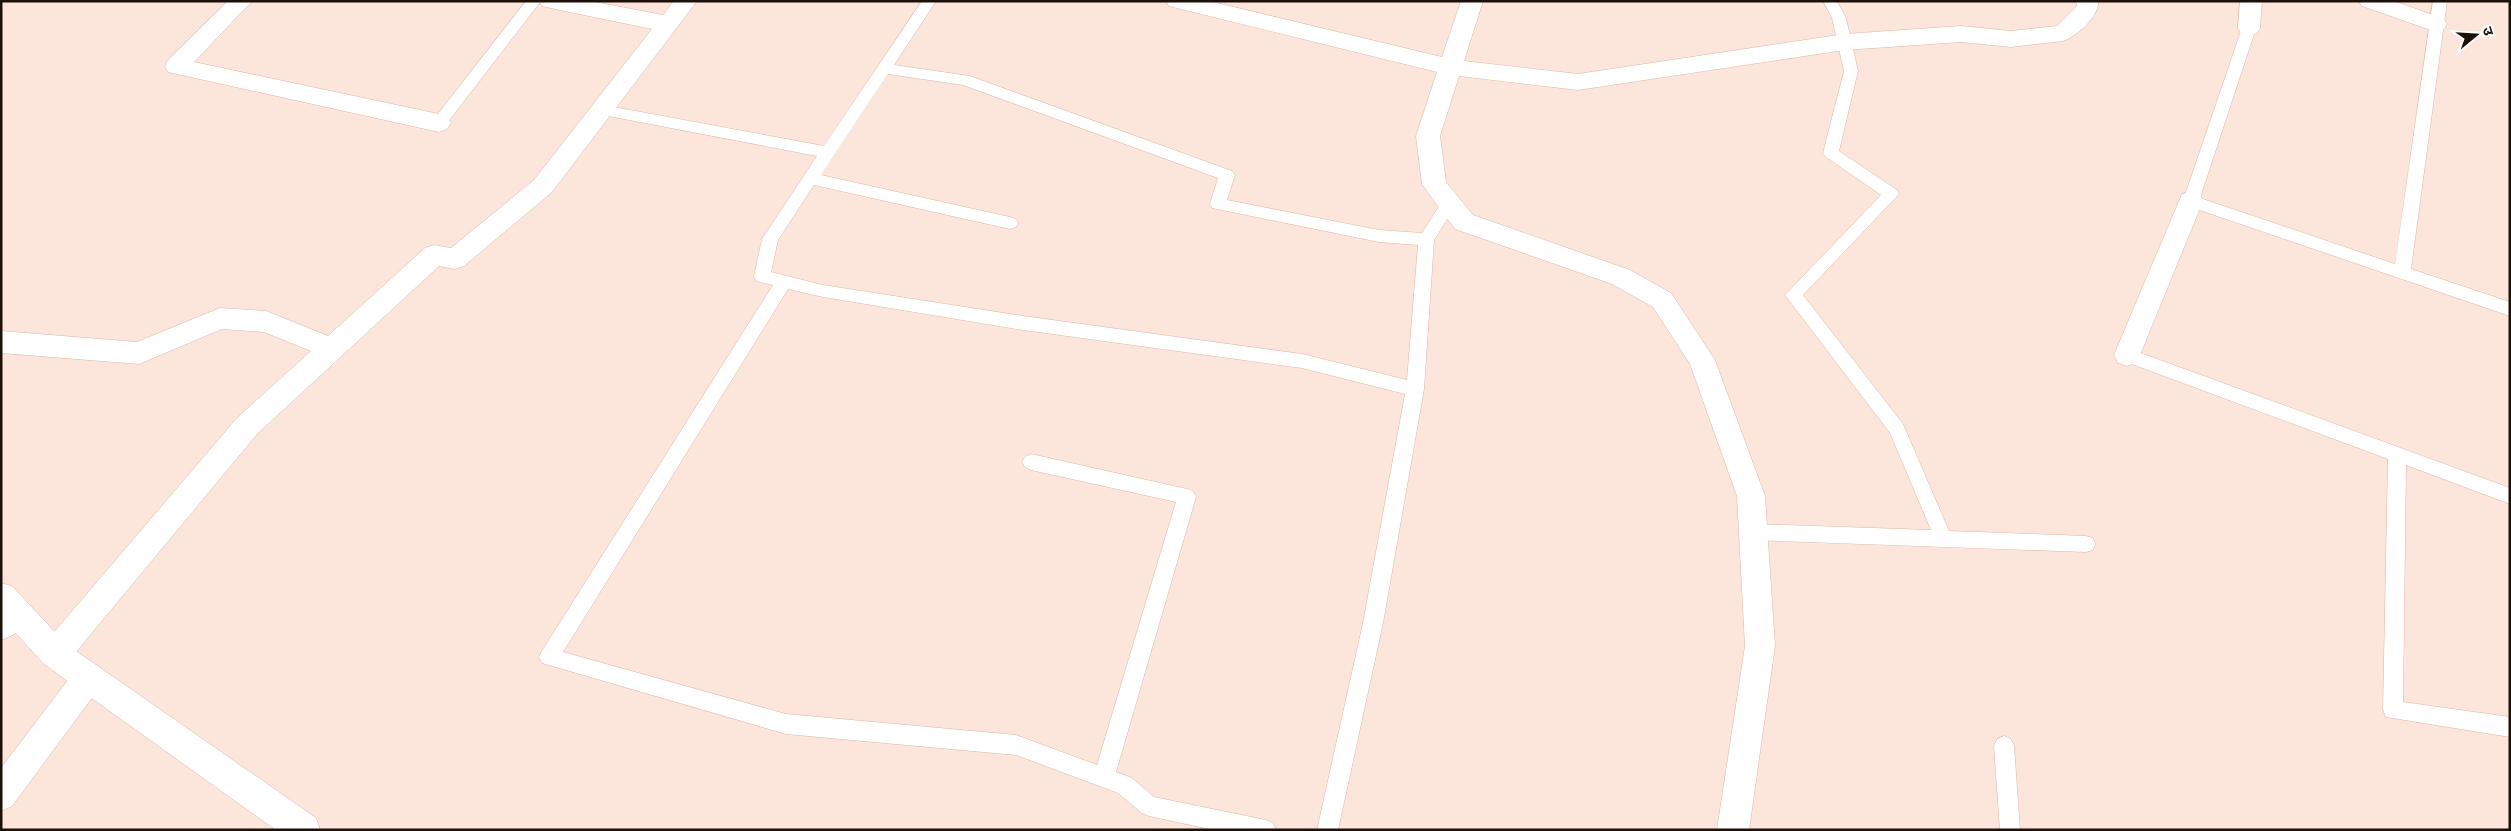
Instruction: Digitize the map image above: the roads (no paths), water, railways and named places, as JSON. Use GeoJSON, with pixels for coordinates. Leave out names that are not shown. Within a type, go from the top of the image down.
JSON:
{"type":"FeatureCollection","features":[{"type":"Feature","properties":{"kind":"street"},"geometry":{"type":"LineString","coordinates":[[241,1],[176,66],[439,123]]}},
{"type":"Feature","properties":{"kind":"street"},"geometry":{"type":"LineString","coordinates":[[550,1],[668,24]]}},
{"type":"Feature","properties":{"kind":"street"},"geometry":{"type":"LineString","coordinates":[[55,654],[247,426],[330,348],[434,255],[455,259],[543,186],[686,1]]}},
{"type":"Feature","properties":{"kind":"street"},"geometry":{"type":"LineString","coordinates":[[1177,1],[1449,67],[1578,82],[1845,42],[1961,34],[2011,39],[2063,33],[2088,8],[2087,1]]}},
{"type":"Feature","properties":{"kind":"street"},"geometry":{"type":"LineString","coordinates":[[1472,1],[1428,136],[1434,184],[1464,222],[1621,278],[1662,300],[1702,360],[1751,496],[1760,646],[1733,830]]}},
{"type":"Feature","properties":{"kind":"street"},"geometry":{"type":"LineString","coordinates":[[2249,28],[2251,1]]}},
{"type":"Feature","properties":{"kind":"street"},"geometry":{"type":"LineString","coordinates":[[2370,1],[2436,24]]}},
{"type":"Feature","properties":{"kind":"street"},"geometry":{"type":"LineString","coordinates":[[2127,356],[2191,201]]}},
{"type":"Feature","properties":{"kind":"street"},"geometry":{"type":"LineString","coordinates":[[1,342],[139,353],[220,318],[266,322],[330,348]]}},
{"type":"Feature","properties":{"kind":"street"},"geometry":{"type":"LineString","coordinates":[[7,612],[55,654],[304,830]]}},
{"type":"Feature","properties":{"kind":"street"},"geometry":{"type":"LineString","coordinates":[[1,795],[89,678]]}},
{"type":"Feature","properties":{"kind":"lane"},"geometry":{"type":"LineString","coordinates":[[439,123],[534,1]]}},
{"type":"Feature","properties":{"kind":"lane"},"geometry":{"type":"LineString","coordinates":[[929,1],[826,152],[770,239],[762,276],[824,291],[1022,323],[1302,361],[1415,389]]}},
{"type":"Feature","properties":{"kind":"lane"},"geometry":{"type":"LineString","coordinates":[[1830,1],[1838,18],[1851,71],[1832,153],[1891,194],[1793,295],[1897,429],[1944,540]]}},
{"type":"Feature","properties":{"kind":"lane"},"geometry":{"type":"LineString","coordinates":[[2402,272],[2440,1]]}},
{"type":"Feature","properties":{"kind":"lane"},"geometry":{"type":"LineString","coordinates":[[2249,28],[2191,201],[2510,309]]}},
{"type":"Feature","properties":{"kind":"lane"},"geometry":{"type":"LineString","coordinates":[[883,68],[965,80],[1227,175],[1218,204],[1379,236],[1426,239]]}},
{"type":"Feature","properties":{"kind":"lane"},"geometry":{"type":"LineString","coordinates":[[603,110],[826,152]]}},
{"type":"Feature","properties":{"kind":"lane"},"geometry":{"type":"LineString","coordinates":[[809,178],[1010,223]]}},
{"type":"Feature","properties":{"kind":"lane"},"geometry":{"type":"LineString","coordinates":[[1327,830],[1373,623],[1415,389],[1418,369],[1426,239],[1450,204]]}},
{"type":"Feature","properties":{"kind":"lane"},"geometry":{"type":"LineString","coordinates":[[784,282],[549,657],[786,724],[1016,745],[1125,785],[1149,806],[1266,830]]}},
{"type":"Feature","properties":{"kind":"lane"},"geometry":{"type":"LineString","coordinates":[[2127,356],[2510,496]]}},
{"type":"Feature","properties":{"kind":"lane"},"geometry":{"type":"LineString","coordinates":[[2397,454],[2393,710],[2510,727]]}},
{"type":"Feature","properties":{"kind":"lane"},"geometry":{"type":"LineString","coordinates":[[1031,462],[1187,497],[1104,777]]}},
{"type":"Feature","properties":{"kind":"lane"},"geometry":{"type":"LineString","coordinates":[[1753,532],[2086,544]]}},
{"type":"Feature","properties":{"kind":"lane"},"geometry":{"type":"LineString","coordinates":[[2004,746],[2010,830]]}}]}
